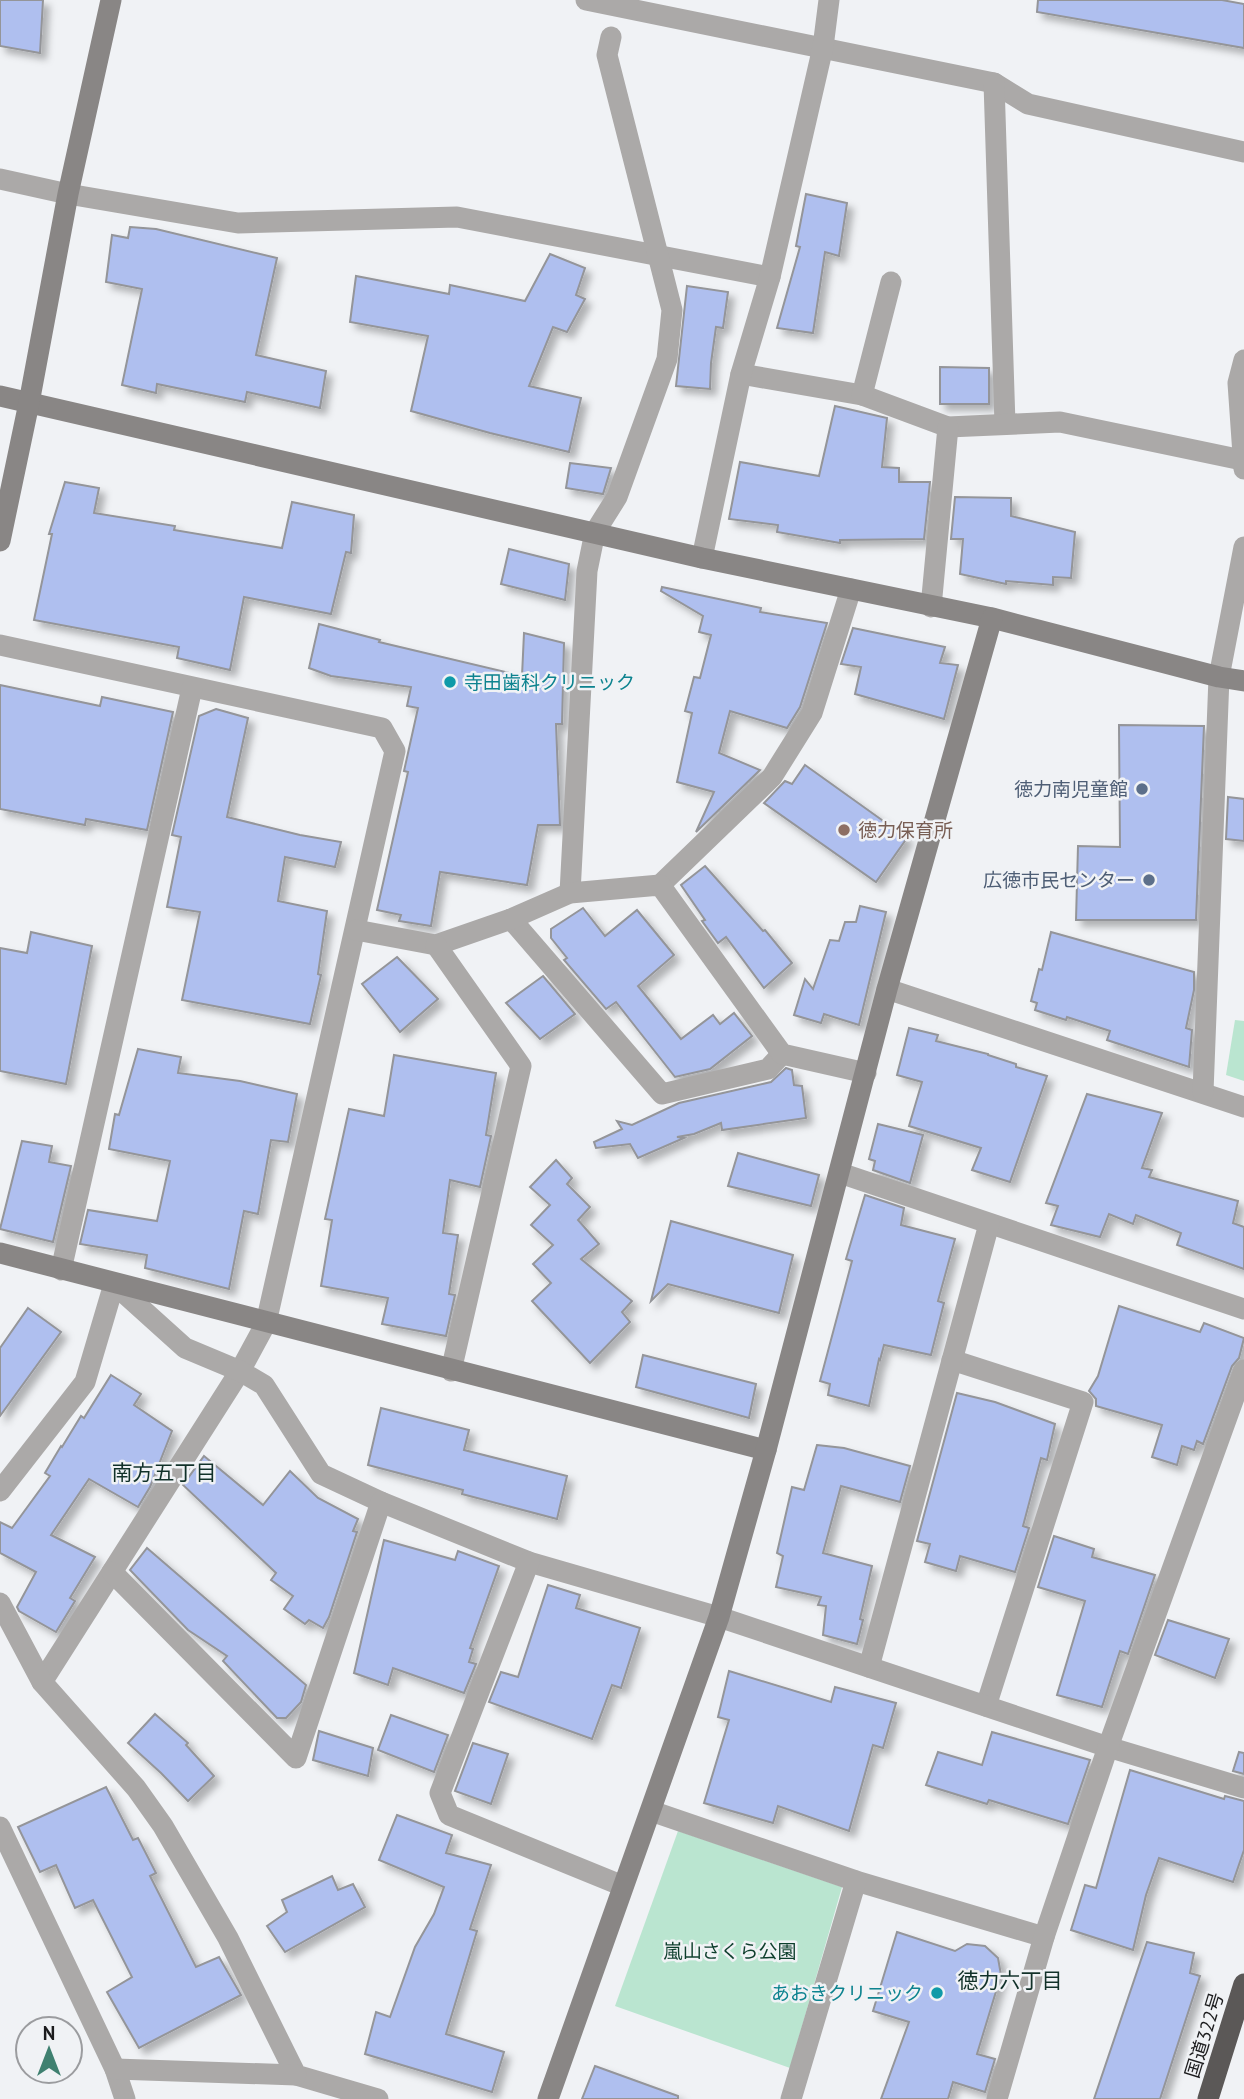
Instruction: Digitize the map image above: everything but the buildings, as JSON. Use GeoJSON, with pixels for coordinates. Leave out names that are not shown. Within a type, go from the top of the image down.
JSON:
{"type":"FeatureCollection","features":[{"type":"Feature","properties":{"kind":"highway","name":"国道322号"},"geometry":{"type":"LineString","coordinates":[[1209,2099],[1244,1984]]}},
{"type":"Feature","properties":{"kind":"street"},"geometry":{"type":"LineString","coordinates":[[0,541],[68,194],[111,0]]}},
{"type":"Feature","properties":{"kind":"street"},"geometry":{"type":"LineString","coordinates":[[586,0],[994,83],[1028,104],[1244,152]]}},
{"type":"Feature","properties":{"kind":"street"},"geometry":{"type":"LineString","coordinates":[[702,558],[741,374],[770,277],[823,47],[829,0]]}},
{"type":"Feature","properties":{"kind":"street"},"geometry":{"type":"LineString","coordinates":[[570,893],[587,571],[595,533],[617,497],[667,359],[672,310],[607,55],[611,37]]}},
{"type":"Feature","properties":{"kind":"street"},"geometry":{"type":"LineString","coordinates":[[994,83],[1004,424]]}},
{"type":"Feature","properties":{"kind":"street"},"geometry":{"type":"LineString","coordinates":[[0,179],[68,194],[238,223],[457,216],[770,277]]}},
{"type":"Feature","properties":{"kind":"street"},"geometry":{"type":"LineString","coordinates":[[862,395],[891,282]]}},
{"type":"Feature","properties":{"kind":"street"},"geometry":{"type":"LineString","coordinates":[[741,374],[862,395],[948,427],[1060,422],[1243,464],[1238,383],[1244,360]]}},
{"type":"Feature","properties":{"kind":"street"},"geometry":{"type":"LineString","coordinates":[[0,396],[702,558],[992,618],[1219,677],[1244,681]]}},
{"type":"Feature","properties":{"kind":"street"},"geometry":{"type":"LineString","coordinates":[[931,607],[948,427]]}},
{"type":"Feature","properties":{"kind":"street"},"geometry":{"type":"LineString","coordinates":[[1203,1092],[1219,677],[1244,547]]}},
{"type":"Feature","properties":{"kind":"street"},"geometry":{"type":"LineString","coordinates":[[356,930],[436,945],[511,919],[570,893],[660,885],[772,777],[812,713],[851,589]]}},
{"type":"Feature","properties":{"kind":"street"},"geometry":{"type":"LineString","coordinates":[[548,2099],[719,1617],[766,1450],[887,989],[992,618]]}},
{"type":"Feature","properties":{"kind":"street"},"geometry":{"type":"LineString","coordinates":[[0,645],[382,728],[395,751],[266,1323],[240,1371],[42,1682]]}},
{"type":"Feature","properties":{"kind":"street"},"geometry":{"type":"LineString","coordinates":[[61,1269],[192,688]]}},
{"type":"Feature","properties":{"kind":"street"},"geometry":{"type":"LineString","coordinates":[[660,885],[782,1054],[866,1073]]}},
{"type":"Feature","properties":{"kind":"street"},"geometry":{"type":"LineString","coordinates":[[511,919],[662,1094],[768,1069],[782,1054]]}},
{"type":"Feature","properties":{"kind":"street"},"geometry":{"type":"LineString","coordinates":[[436,945],[521,1066],[451,1371]]}},
{"type":"Feature","properties":{"kind":"street"},"geometry":{"type":"LineString","coordinates":[[887,989],[1244,1107]]}},
{"type":"Feature","properties":{"kind":"street"},"geometry":{"type":"LineString","coordinates":[[840,1173],[1244,1309]]}},
{"type":"Feature","properties":{"kind":"street"},"geometry":{"type":"LineString","coordinates":[[869,1667],[989,1224]]}},
{"type":"Feature","properties":{"kind":"street"},"geometry":{"type":"LineString","coordinates":[[0,1253],[766,1450]]}},
{"type":"Feature","properties":{"kind":"street"},"geometry":{"type":"LineString","coordinates":[[114,1284],[186,1348],[240,1371],[264,1385],[321,1474],[381,1502],[529,1562],[719,1617],[1108,1747],[1244,1788]]}},
{"type":"Feature","properties":{"kind":"street"},"geometry":{"type":"LineString","coordinates":[[0,1491],[85,1382],[114,1284]]}},
{"type":"Feature","properties":{"kind":"street"},"geometry":{"type":"LineString","coordinates":[[952,1360],[1083,1402],[986,1706]]}},
{"type":"Feature","properties":{"kind":"street"},"geometry":{"type":"LineString","coordinates":[[997,2099],[1044,1937],[1108,1747],[1244,1370]]}},
{"type":"Feature","properties":{"kind":"street"},"geometry":{"type":"LineString","coordinates":[[112,1572],[296,1758],[381,1502]]}},
{"type":"Feature","properties":{"kind":"street"},"geometry":{"type":"LineString","coordinates":[[529,1562],[440,1793],[449,1815],[623,1886]]}},
{"type":"Feature","properties":{"kind":"street"},"geometry":{"type":"LineString","coordinates":[[0,1603],[42,1682],[136,1788],[163,1826],[228,1938],[296,2075]]}},
{"type":"Feature","properties":{"kind":"street"},"geometry":{"type":"LineString","coordinates":[[651,1811],[856,1881],[1044,1937]]}},
{"type":"Feature","properties":{"kind":"street"},"geometry":{"type":"LineString","coordinates":[[0,1827],[115,2069],[125,2099]]}},
{"type":"Feature","properties":{"kind":"street"},"geometry":{"type":"LineString","coordinates":[[791,2099],[856,1881]]}},
{"type":"Feature","properties":{"kind":"street"},"geometry":{"type":"LineString","coordinates":[[115,2069],[296,2075],[379,2099]]}},
{"type":"Feature","properties":{"kind":"green space"},"geometry":{"type":"Polygon","coordinates":[[[1235,1020],[1244,1021],[1244,1081],[1226,1075],[1235,1020]]]}},
{"type":"Feature","properties":{"kind":"green space","name":"嵐山さくら公園"},"geometry":{"type":"Polygon","coordinates":[[[678,1831],[842,1887],[790,2068],[615,2006],[678,1831]]]}},
{"type":"Feature","properties":{"kind":"place","name":"寺田歯科クリニック"},"geometry":{"type":"Point","coordinates":[450,682]}},
{"type":"Feature","properties":{"kind":"place","name":"徳力南児童館"},"geometry":{"type":"Point","coordinates":[1142,789]}},
{"type":"Feature","properties":{"kind":"place","name":"徳力保育所"},"geometry":{"type":"Point","coordinates":[844,830]}},
{"type":"Feature","properties":{"kind":"place","name":"広徳市民センター"},"geometry":{"type":"Point","coordinates":[1149,880]}},
{"type":"Feature","properties":{"kind":"place","name":"あおきクリニック"},"geometry":{"type":"Point","coordinates":[937,1993]}},
{"type":"Feature","properties":{"kind":"district","name":"南方五丁目"},"geometry":{"type":"Point","coordinates":[164,1472]}},
{"type":"Feature","properties":{"kind":"district","name":"徳力六丁目"},"geometry":{"type":"Point","coordinates":[1010,1980]}}]}
